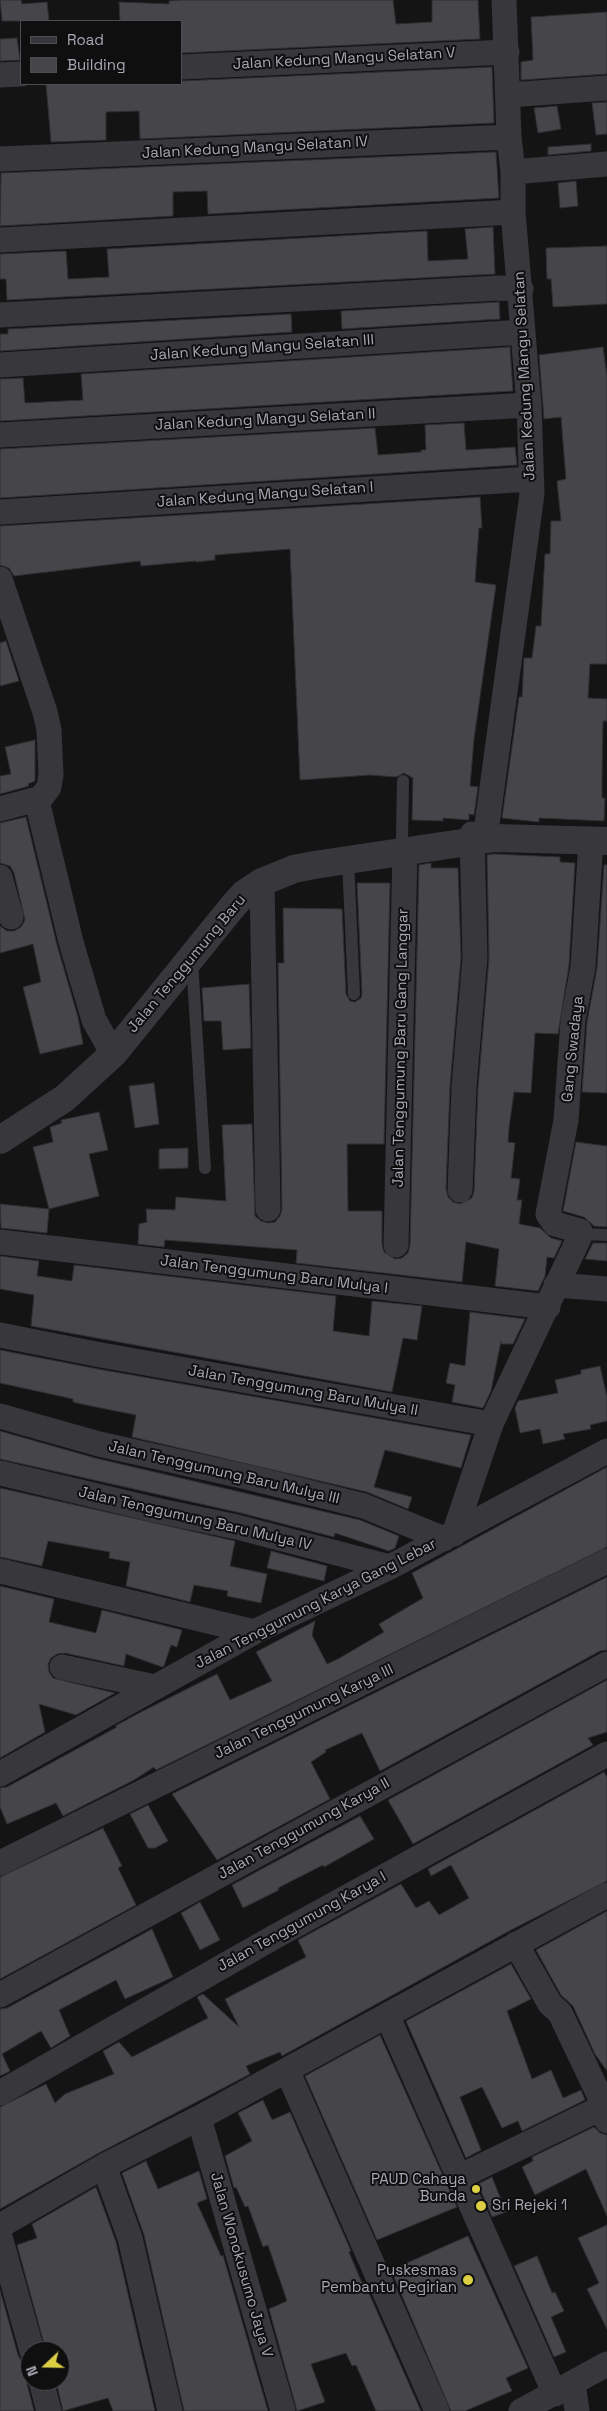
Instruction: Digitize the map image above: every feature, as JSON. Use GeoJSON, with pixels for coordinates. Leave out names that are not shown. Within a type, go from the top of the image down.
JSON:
{"type":"FeatureCollection","features":[{"type":"Feature","properties":{"kind":"street","name":"Jalan Kedung Mangu Selatan"},"geometry":{"type":"LineString","coordinates":[[460,1190],[464,1087],[483,834],[532,494],[529,405],[521,289],[513,212],[513,172],[509,137],[504,0]]}},
{"type":"Feature","properties":{"kind":"street","name":"Jalan Kedung Mangu Selatan V"},"geometry":{"type":"LineString","coordinates":[[182,67],[507,52]]}},
{"type":"Feature","properties":{"kind":"street"},"geometry":{"type":"LineString","coordinates":[[0,75],[20,74]]}},
{"type":"Feature","properties":{"kind":"street"},"geometry":{"type":"LineString","coordinates":[[508,95],[607,88]]}},
{"type":"Feature","properties":{"kind":"street","name":"Jalan Kedung Mangu Selatan IV"},"geometry":{"type":"LineString","coordinates":[[0,159],[509,137]]}},
{"type":"Feature","properties":{"kind":"street"},"geometry":{"type":"LineString","coordinates":[[513,172],[607,164]]}},
{"type":"Feature","properties":{"kind":"street"},"geometry":{"type":"LineString","coordinates":[[0,240],[513,212]]}},
{"type":"Feature","properties":{"kind":"street"},"geometry":{"type":"LineString","coordinates":[[0,316],[499,288],[521,289]]}},
{"type":"Feature","properties":{"kind":"street","name":"Jalan Kedung Mangu Selatan III"},"geometry":{"type":"LineString","coordinates":[[0,365],[523,332]]}},
{"type":"Feature","properties":{"kind":"street","name":"Jalan Kedung Mangu Selatan II"},"geometry":{"type":"LineString","coordinates":[[0,435],[529,405]]}},
{"type":"Feature","properties":{"kind":"street","name":"Jalan Kedung Mangu Selatan I"},"geometry":{"type":"LineString","coordinates":[[0,512],[531,479]]}},
{"type":"Feature","properties":{"kind":"street"},"geometry":{"type":"LineString","coordinates":[[0,579],[45,712],[49,730],[49,787],[37,801],[0,809]]}},
{"type":"Feature","properties":{"kind":"street"},"geometry":{"type":"LineString","coordinates":[[37,801],[71,942],[94,1020],[107,1043]]}},
{"type":"Feature","properties":{"kind":"street","name":"Jalan Tenggumung Baru"},"geometry":{"type":"LineString","coordinates":[[0,1125],[50,1095],[77,1073],[107,1043],[221,906],[252,879],[276,866],[303,856],[483,834],[599,840]]}},
{"type":"Feature","properties":{"kind":"street","name":"Gang Swadaya"},"geometry":{"type":"LineString","coordinates":[[581,1234],[580,1231],[555,1224],[548,1214],[566,1120],[573,1020],[583,967],[599,840]]}},
{"type":"Feature","properties":{"kind":"street","name":"Jalan Tenggumung Baru"},"geometry":{"type":"LineString","coordinates":[[0,1140],[65,1098],[114,1053],[191,956],[244,894],[262,882],[294,869],[348,860],[404,845]]}},
{"type":"Feature","properties":{"kind":"street","name":"Jalan Tenggumung Baru Gang Langgar"},"geometry":{"type":"LineString","coordinates":[[396,1245],[404,845]]}},
{"type":"Feature","properties":{"kind":"street"},"geometry":{"type":"LineString","coordinates":[[0,877],[10,917]]}},
{"type":"Feature","properties":{"kind":"street"},"geometry":{"type":"LineString","coordinates":[[262,882],[268,1209]]}},
{"type":"Feature","properties":{"kind":"street"},"geometry":{"type":"LineString","coordinates":[[449,1537],[491,1424],[581,1234]]}},
{"type":"Feature","properties":{"kind":"street","name":"Jalan Tenggumung Baru Mulya I"},"geometry":{"type":"LineString","coordinates":[[0,1242],[552,1296],[607,1289]]}},
{"type":"Feature","properties":{"kind":"street","name":"Jalan Tenggumung Baru Mulya II"},"geometry":{"type":"LineString","coordinates":[[0,1334],[100,1355],[491,1424]]}},
{"type":"Feature","properties":{"kind":"street","name":"Jalan Tenggumung Baru Mulya III"},"geometry":{"type":"LineString","coordinates":[[0,1416],[99,1444],[247,1477],[364,1506],[449,1537]]}},
{"type":"Feature","properties":{"kind":"street","name":"Jalan Tenggumung Karya Gang Lebar"},"geometry":{"type":"LineString","coordinates":[[0,1774],[254,1632],[449,1537],[607,1452]]}},
{"type":"Feature","properties":{"kind":"street","name":"Jalan Tenggumung Baru Mulya IV"},"geometry":{"type":"LineString","coordinates":[[0,1473],[160,1511],[237,1527],[390,1567]]}},
{"type":"Feature","properties":{"kind":"street","name":"Jalan Tenggumung Karya III"},"geometry":{"type":"LineString","coordinates":[[0,1862],[607,1561]]}},
{"type":"Feature","properties":{"kind":"street"},"geometry":{"type":"LineString","coordinates":[[0,1571],[254,1632]]}},
{"type":"Feature","properties":{"kind":"street","name":"Jalan Tenggumung Karya II"},"geometry":{"type":"LineString","coordinates":[[0,1995],[607,1664]]}},
{"type":"Feature","properties":{"kind":"street"},"geometry":{"type":"LineString","coordinates":[[62,1667],[155,1687]]}},
{"type":"Feature","properties":{"kind":"street","name":"Jalan Tenggumung Karya I"},"geometry":{"type":"LineString","coordinates":[[0,2093],[276,1936],[607,1754]]}},
{"type":"Feature","properties":{"kind":"street"},"geometry":{"type":"LineString","coordinates":[[0,2226],[104,2166],[200,2118],[607,1895]]}},
{"type":"Feature","properties":{"kind":"street"},"geometry":{"type":"LineString","coordinates":[[459,2177],[605,2112],[560,2013],[550,2004],[516,1944]]}},
{"type":"Feature","properties":{"kind":"street"},"geometry":{"type":"LineString","coordinates":[[387,2015],[459,2177],[577,2411]]}},
{"type":"Feature","properties":{"kind":"street"},"geometry":{"type":"LineString","coordinates":[[287,2070],[437,2411]]}},
{"type":"Feature","properties":{"kind":"street","name":"Jalan Wonokusumo Jaya V"},"geometry":{"type":"LineString","coordinates":[[200,2118],[282,2411]]}},
{"type":"Feature","properties":{"kind":"street"},"geometry":{"type":"LineString","coordinates":[[104,2166],[130,2238],[170,2411]]}},
{"type":"Feature","properties":{"kind":"street"},"geometry":{"type":"LineString","coordinates":[[0,2237],[29,2341]]}},
{"type":"Feature","properties":{"kind":"street"},"geometry":{"type":"LineString","coordinates":[[521,2411],[607,2364]]}},
{"type":"Feature","properties":{"kind":"street"},"geometry":{"type":"LineString","coordinates":[[43,2391],[49,2411]]}},
{"type":"Feature","properties":{"kind":"lane"},"geometry":{"type":"LineString","coordinates":[[403,781],[404,845]]}},
{"type":"Feature","properties":{"kind":"lane"},"geometry":{"type":"LineString","coordinates":[[348,860],[354,994]]}},
{"type":"Feature","properties":{"kind":"lane"},"geometry":{"type":"LineString","coordinates":[[191,956],[205,1168]]}},
{"type":"Feature","properties":{"kind":"lane"},"geometry":{"type":"LineString","coordinates":[[581,1234],[607,1235]]}},
{"type":"Feature","properties":{"kind":"building"},"geometry":{"type":"Polygon","coordinates":[[[0,0],[21,0],[22,4],[47,2],[49,20],[2,21],[0,0]]]}},
{"type":"Feature","properties":{"kind":"building"},"geometry":{"type":"Polygon","coordinates":[[[393,0],[396,24],[432,22],[432,0],[478,0],[480,39],[182,53],[182,20],[120,20],[119,2],[169,4],[169,1],[393,0]]]}},
{"type":"Feature","properties":{"kind":"building"},"geometry":{"type":"Polygon","coordinates":[[[607,12],[607,74],[521,80],[521,62],[533,60],[531,17],[607,12]]]}},
{"type":"Feature","properties":{"kind":"building"},"geometry":{"type":"Polygon","coordinates":[[[17,38],[20,60],[0,61],[0,39],[17,38]]]}},
{"type":"Feature","properties":{"kind":"building"},"geometry":{"type":"Polygon","coordinates":[[[492,67],[494,123],[140,139],[139,111],[106,112],[106,140],[51,142],[46,85],[182,85],[182,81],[492,67]]]}},
{"type":"Feature","properties":{"kind":"building"},"geometry":{"type":"Polygon","coordinates":[[[607,102],[607,134],[596,135],[592,103],[607,102]]]}},
{"type":"Feature","properties":{"kind":"building"},"geometry":{"type":"Polygon","coordinates":[[[557,106],[561,129],[538,133],[534,108],[557,106]]]}},
{"type":"Feature","properties":{"kind":"building"},"geometry":{"type":"Polygon","coordinates":[[[591,144],[591,151],[548,155],[548,147],[591,144]]]}},
{"type":"Feature","properties":{"kind":"building"},"geometry":{"type":"Polygon","coordinates":[[[496,152],[499,198],[208,214],[207,191],[173,192],[173,216],[0,226],[1,173],[496,152]]]}},
{"type":"Feature","properties":{"kind":"building"},"geometry":{"type":"Polygon","coordinates":[[[576,181],[578,206],[560,208],[558,183],[576,181]]]}},
{"type":"Feature","properties":{"kind":"building"},"geometry":{"type":"Polygon","coordinates":[[[493,227],[495,274],[7,300],[6,279],[0,279],[0,254],[66,251],[68,279],[109,277],[107,249],[427,231],[428,261],[468,259],[465,229],[493,227]]]}},
{"type":"Feature","properties":{"kind":"building"},"geometry":{"type":"Polygon","coordinates":[[[607,246],[607,304],[553,307],[551,279],[547,279],[546,248],[607,246]]]}},
{"type":"Feature","properties":{"kind":"building"},"geometry":{"type":"Polygon","coordinates":[[[499,302],[500,319],[342,329],[341,311],[499,302]]]}},
{"type":"Feature","properties":{"kind":"building"},"geometry":{"type":"Polygon","coordinates":[[[291,314],[292,332],[0,351],[0,334],[8,334],[8,329],[291,314]]]}},
{"type":"Feature","properties":{"kind":"building"},"geometry":{"type":"Polygon","coordinates":[[[510,347],[513,391],[0,421],[0,379],[23,378],[25,403],[83,400],[81,374],[510,347]]]}},
{"type":"Feature","properties":{"kind":"building"},"geometry":{"type":"Polygon","coordinates":[[[603,347],[607,376],[607,664],[590,664],[588,698],[607,699],[607,721],[603,721],[602,798],[605,798],[604,821],[539,818],[539,822],[502,818],[519,697],[522,697],[524,658],[532,658],[536,626],[541,626],[545,554],[550,554],[551,521],[561,521],[557,481],[566,479],[561,417],[544,419],[539,355],[603,347]]]}},
{"type":"Feature","properties":{"kind":"building"},"geometry":{"type":"Polygon","coordinates":[[[464,423],[466,450],[515,447],[517,465],[0,498],[0,449],[375,428],[378,455],[421,452],[421,450],[426,450],[425,425],[464,423]]]}},
{"type":"Feature","properties":{"kind":"building"},"geometry":{"type":"Polygon","coordinates":[[[480,497],[482,528],[479,528],[475,582],[496,585],[474,739],[470,786],[478,787],[474,815],[469,814],[469,820],[443,818],[443,821],[412,820],[413,778],[404,773],[396,777],[370,775],[300,780],[290,549],[215,555],[215,560],[196,562],[141,566],[140,561],[14,576],[9,568],[0,565],[0,526],[480,497]]]}},
{"type":"Feature","properties":{"kind":"building"},"geometry":{"type":"Polygon","coordinates":[[[6,641],[19,681],[0,686],[0,643],[6,641]]]}},
{"type":"Feature","properties":{"kind":"building"},"geometry":{"type":"Polygon","coordinates":[[[35,740],[35,781],[28,784],[29,786],[0,794],[0,776],[11,774],[5,747],[35,740]]]}},
{"type":"Feature","properties":{"kind":"building"},"geometry":{"type":"Polygon","coordinates":[[[26,817],[57,945],[78,1017],[83,1044],[40,1054],[23,987],[41,982],[33,944],[0,953],[0,926],[7,931],[14,931],[21,927],[25,920],[14,873],[10,866],[0,863],[0,823],[26,817]]]}},
{"type":"Feature","properties":{"kind":"building"},"geometry":{"type":"Polygon","coordinates":[[[487,855],[560,857],[560,862],[575,863],[569,965],[558,1034],[535,1033],[531,1093],[514,1092],[509,1128],[508,1142],[515,1143],[511,1178],[520,1179],[517,1200],[522,1200],[519,1224],[540,1228],[551,1238],[562,1241],[554,1258],[547,1257],[545,1276],[538,1291],[495,1286],[499,1249],[466,1242],[462,1282],[296,1263],[297,1250],[165,1240],[164,1247],[138,1244],[139,1224],[147,1222],[146,1209],[175,1210],[176,1197],[226,1201],[222,1125],[252,1124],[255,1216],[261,1221],[268,1223],[275,1222],[280,1216],[282,1209],[278,963],[284,963],[283,908],[342,909],[346,994],[350,1001],[355,1002],[361,998],[362,994],[357,883],[390,883],[384,1144],[347,1144],[348,1211],[382,1211],[382,1245],[384,1252],[395,1259],[402,1258],[408,1253],[410,1245],[419,865],[431,863],[431,868],[458,868],[461,957],[450,1086],[446,1189],[448,1197],[453,1202],[460,1204],[472,1198],[474,1191],[478,1088],[489,958],[487,855]]]}},
{"type":"Feature","properties":{"kind":"building"},"geometry":{"type":"Polygon","coordinates":[[[604,865],[607,865],[607,1093],[582,1092],[587,1022],[597,968],[604,865]]]}},
{"type":"Feature","properties":{"kind":"building"},"geometry":{"type":"Polygon","coordinates":[[[249,984],[251,1048],[223,1050],[221,1021],[204,1021],[202,988],[249,984]]]}},
{"type":"Feature","properties":{"kind":"building"},"geometry":{"type":"Polygon","coordinates":[[[154,1083],[159,1124],[135,1128],[129,1086],[154,1083]]]}},
{"type":"Feature","properties":{"kind":"building"},"geometry":{"type":"Polygon","coordinates":[[[99,1112],[108,1150],[89,1154],[99,1196],[49,1209],[33,1147],[53,1142],[50,1127],[62,1123],[61,1120],[99,1112]]]}},
{"type":"Feature","properties":{"kind":"building"},"geometry":{"type":"Polygon","coordinates":[[[576,1142],[607,1146],[607,1227],[594,1226],[584,1217],[563,1211],[576,1142]]]}},
{"type":"Feature","properties":{"kind":"building"},"geometry":{"type":"Polygon","coordinates":[[[188,1148],[188,1168],[159,1169],[159,1149],[188,1148]]]}},
{"type":"Feature","properties":{"kind":"building"},"geometry":{"type":"Polygon","coordinates":[[[0,1204],[49,1209],[47,1233],[1,1228],[0,1204]]]}},
{"type":"Feature","properties":{"kind":"building"},"geometry":{"type":"Polygon","coordinates":[[[593,1243],[607,1243],[607,1261],[585,1259],[593,1243]]]}},
{"type":"Feature","properties":{"kind":"building"},"geometry":{"type":"Polygon","coordinates":[[[0,1256],[39,1261],[37,1276],[72,1281],[74,1265],[336,1296],[333,1331],[369,1336],[372,1301],[422,1306],[417,1340],[403,1338],[392,1392],[31,1326],[34,1295],[0,1289],[0,1256]]]}},
{"type":"Feature","properties":{"kind":"building"},"geometry":{"type":"Polygon","coordinates":[[[470,1312],[525,1319],[513,1344],[501,1344],[501,1341],[491,1391],[483,1408],[452,1402],[455,1385],[446,1383],[450,1363],[465,1366],[470,1312]]]}},
{"type":"Feature","properties":{"kind":"building"},"geometry":{"type":"Polygon","coordinates":[[[0,1350],[471,1435],[461,1468],[385,1450],[374,1487],[412,1497],[408,1509],[367,1492],[132,1437],[136,1415],[73,1402],[73,1399],[0,1383],[0,1350]]]}},
{"type":"Feature","properties":{"kind":"building"},"geometry":{"type":"Polygon","coordinates":[[[600,1366],[607,1397],[607,1421],[590,1425],[591,1429],[563,1434],[565,1439],[543,1444],[540,1429],[520,1433],[515,1408],[518,1401],[558,1393],[555,1380],[581,1374],[581,1370],[600,1366]]]}},
{"type":"Feature","properties":{"kind":"building"},"geometry":{"type":"Polygon","coordinates":[[[0,1431],[95,1458],[360,1520],[399,1536],[395,1548],[389,1551],[335,1533],[334,1537],[241,1513],[0,1459],[0,1431]]]}},
{"type":"Feature","properties":{"kind":"building"},"geometry":{"type":"Polygon","coordinates":[[[607,1467],[607,1547],[156,1770],[154,1767],[134,1780],[63,1816],[56,1803],[7,1824],[0,1807],[0,1788],[7,1787],[117,1727],[115,1726],[217,1674],[230,1700],[272,1681],[256,1652],[315,1621],[312,1635],[327,1664],[338,1659],[384,1632],[379,1624],[423,1598],[412,1573],[607,1467]]]}},
{"type":"Feature","properties":{"kind":"building"},"geometry":{"type":"Polygon","coordinates":[[[0,1488],[235,1541],[230,1566],[267,1574],[261,1603],[227,1596],[228,1591],[194,1585],[190,1602],[126,1586],[130,1562],[109,1558],[110,1552],[48,1541],[42,1566],[0,1557],[0,1488]]]}},
{"type":"Feature","properties":{"kind":"building"},"geometry":{"type":"Polygon","coordinates":[[[271,1551],[327,1566],[324,1581],[267,1568],[271,1551]]]}},
{"type":"Feature","properties":{"kind":"building"},"geometry":{"type":"Polygon","coordinates":[[[607,1577],[607,1650],[600,1651],[380,1771],[362,1733],[325,1750],[326,1752],[311,1762],[330,1799],[217,1860],[172,1794],[607,1577]]]}},
{"type":"Feature","properties":{"kind":"building"},"geometry":{"type":"Polygon","coordinates":[[[0,1586],[54,1599],[49,1622],[96,1633],[102,1610],[182,1630],[177,1647],[171,1645],[162,1667],[126,1654],[124,1666],[65,1653],[57,1654],[51,1658],[48,1664],[49,1672],[53,1678],[115,1693],[76,1715],[39,1704],[45,1732],[0,1758],[0,1586]]]}},
{"type":"Feature","properties":{"kind":"building"},"geometry":{"type":"Polygon","coordinates":[[[607,1680],[607,1732],[588,1738],[593,1745],[413,1844],[388,1800],[607,1680]]]}},
{"type":"Feature","properties":{"kind":"building"},"geometry":{"type":"Polygon","coordinates":[[[604,1772],[607,1777],[607,1881],[509,1931],[282,2056],[280,2052],[246,2066],[250,2074],[97,2154],[0,2209],[0,2107],[46,2084],[55,2103],[65,2094],[114,2074],[103,2051],[119,2042],[132,2057],[208,2018],[197,1997],[203,1994],[239,2027],[225,1999],[306,1957],[298,1940],[401,1884],[416,1908],[429,1901],[439,1915],[469,1898],[451,1865],[431,1876],[428,1869],[604,1772]]]}},
{"type":"Feature","properties":{"kind":"building"},"geometry":{"type":"Polygon","coordinates":[[[148,1805],[168,1841],[155,1848],[148,1848],[130,1814],[148,1805]]]}},
{"type":"Feature","properties":{"kind":"building"},"geometry":{"type":"Polygon","coordinates":[[[360,1816],[374,1839],[243,1908],[232,1885],[360,1816]]]}},
{"type":"Feature","properties":{"kind":"building"},"geometry":{"type":"Polygon","coordinates":[[[103,1828],[122,1866],[118,1868],[136,1905],[0,1979],[0,1877],[103,1828]]]}},
{"type":"Feature","properties":{"kind":"building"},"geometry":{"type":"Polygon","coordinates":[[[200,1902],[220,1940],[200,1950],[181,1913],[200,1902]]]}},
{"type":"Feature","properties":{"kind":"building"},"geometry":{"type":"Polygon","coordinates":[[[607,1911],[607,2071],[595,2054],[573,2006],[561,1995],[536,1950],[607,1911]]]}},
{"type":"Feature","properties":{"kind":"building"},"geometry":{"type":"Polygon","coordinates":[[[152,1929],[173,1977],[125,1999],[116,1980],[59,2010],[70,2036],[51,2048],[41,2031],[2,2054],[10,2071],[0,2076],[0,2009],[7,2008],[152,1929]]]}},
{"type":"Feature","properties":{"kind":"building"},"geometry":{"type":"Polygon","coordinates":[[[511,1964],[531,1999],[507,2011],[532,2079],[551,2070],[563,2098],[581,2090],[585,2100],[522,2131],[518,2121],[502,2128],[482,2087],[460,2097],[481,2150],[466,2158],[406,2021],[511,1964]]]}},
{"type":"Feature","properties":{"kind":"building"},"geometry":{"type":"Polygon","coordinates":[[[380,2035],[457,2207],[377,2240],[305,2076],[380,2035]]]}},
{"type":"Feature","properties":{"kind":"building"},"geometry":{"type":"Polygon","coordinates":[[[263,2100],[272,2120],[290,2112],[351,2251],[349,2252],[362,2283],[364,2282],[421,2411],[376,2411],[356,2365],[352,2366],[346,2353],[311,2364],[325,2402],[297,2411],[269,2309],[287,2301],[268,2245],[263,2247],[248,2206],[245,2207],[236,2187],[234,2188],[225,2156],[252,2141],[238,2113],[263,2100]]]}},
{"type":"Feature","properties":{"kind":"building"},"geometry":{"type":"Polygon","coordinates":[[[594,2127],[600,2133],[607,2135],[607,2216],[586,2169],[535,2195],[522,2167],[533,2161],[532,2157],[594,2127]]]}},
{"type":"Feature","properties":{"kind":"building"},"geometry":{"type":"Polygon","coordinates":[[[146,2161],[158,2189],[199,2171],[207,2199],[197,2203],[221,2256],[223,2255],[268,2411],[184,2411],[144,2235],[122,2173],[146,2161]]]}},
{"type":"Feature","properties":{"kind":"building"},"geometry":{"type":"Polygon","coordinates":[[[492,2177],[506,2212],[492,2217],[478,2184],[492,2177]]]}},
{"type":"Feature","properties":{"kind":"building"},"geometry":{"type":"Polygon","coordinates":[[[96,2187],[116,2242],[155,2411],[113,2411],[108,2398],[63,2411],[58,2391],[70,2391],[70,2341],[43,2341],[17,2245],[37,2238],[32,2224],[96,2187]]]}},
{"type":"Feature","properties":{"kind":"building"},"geometry":{"type":"Polygon","coordinates":[[[607,2225],[607,2329],[587,2289],[599,2283],[578,2238],[607,2225]]]}},
{"type":"Feature","properties":{"kind":"building"},"geometry":{"type":"Polygon","coordinates":[[[468,2236],[528,2368],[506,2378],[512,2391],[465,2411],[451,2411],[391,2270],[468,2236]]]}},
{"type":"Feature","properties":{"kind":"building"},"geometry":{"type":"Polygon","coordinates":[[[537,2256],[552,2293],[555,2292],[564,2311],[551,2317],[566,2352],[554,2357],[514,2266],[537,2256]]]}},
{"type":"Feature","properties":{"kind":"building"},"geometry":{"type":"Polygon","coordinates":[[[0,2290],[20,2358],[20,2391],[29,2391],[34,2411],[0,2411],[0,2290]]]}},
{"type":"Feature","properties":{"kind":"place","name":"PAUD Cahaya Bunda"},"geometry":{"type":"Point","coordinates":[476,2189]}},
{"type":"Feature","properties":{"kind":"place","name":"Sri Rejeki 1"},"geometry":{"type":"Point","coordinates":[481,2206]}},
{"type":"Feature","properties":{"kind":"place","name":"Puskesmas Pembantu Pegirian"},"geometry":{"type":"Point","coordinates":[468,2280]}}]}
